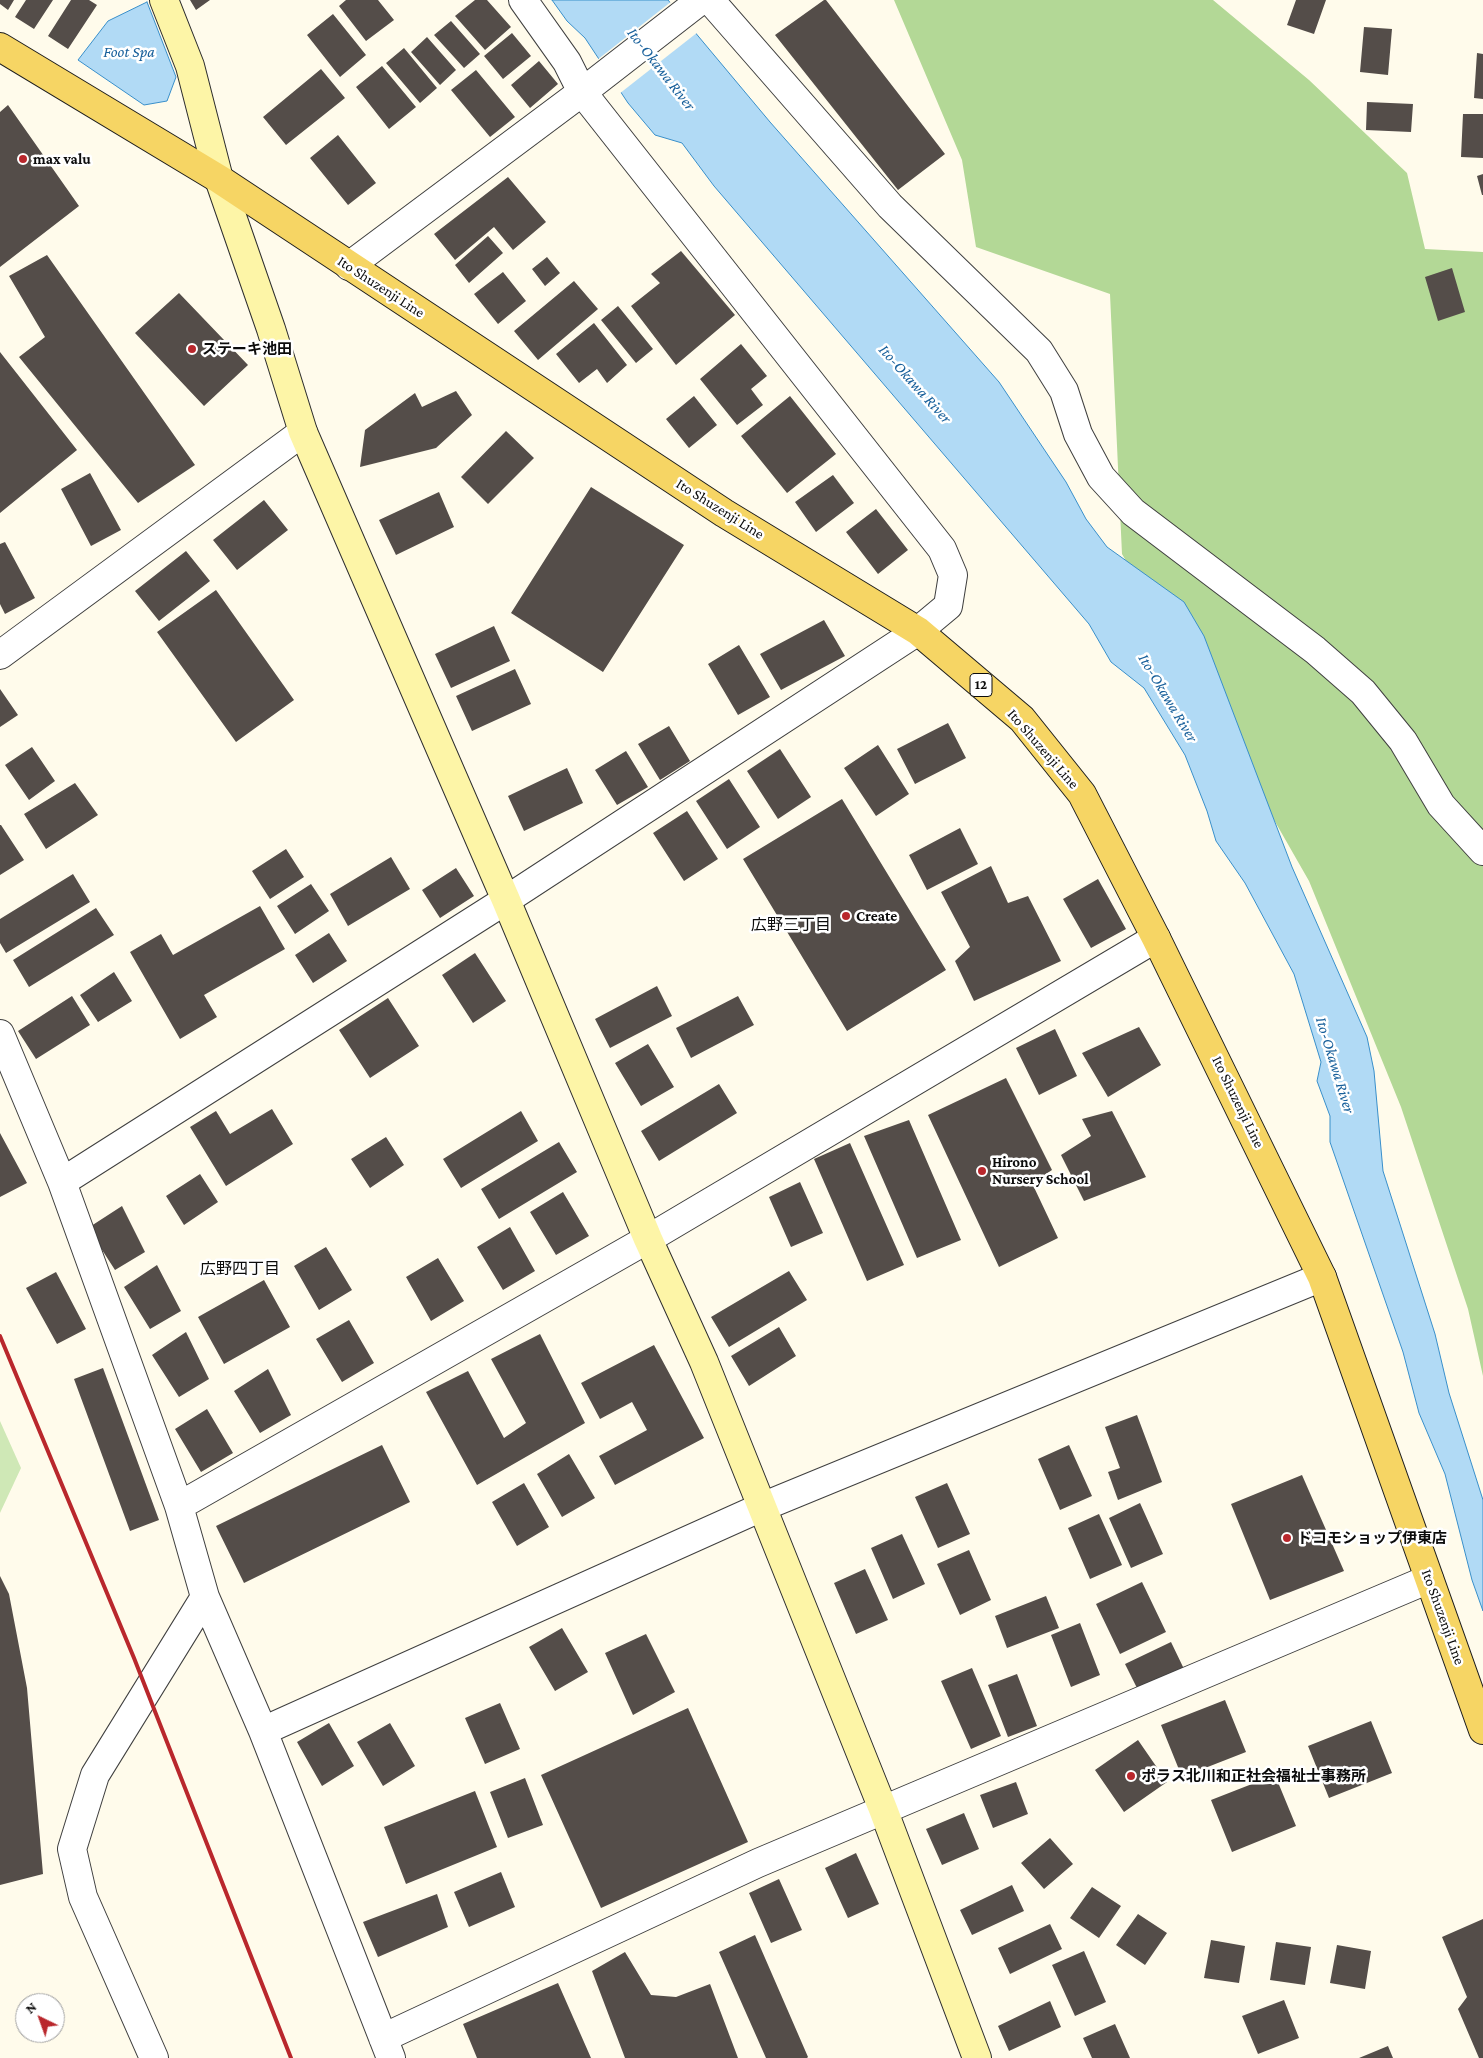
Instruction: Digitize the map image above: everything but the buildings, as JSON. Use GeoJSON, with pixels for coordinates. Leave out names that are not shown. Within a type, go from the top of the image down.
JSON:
{"type":"FeatureCollection","features":[{"type":"Feature","properties":{"kind":"main road","name":"Ito Shuzenji Line"},"geometry":{"type":"LineString","coordinates":[[0,47],[219,179],[724,513],[918,632],[1022,720],[1082,794],[1156,938],[1322,1277],[1483,1730]]}},
{"type":"Feature","properties":{"kind":"street"},"geometry":{"type":"LineString","coordinates":[[164,0],[190,66],[219,179],[271,329],[303,432],[506,900],[648,1239],[704,1362],[883,1809],[977,2058]]}},
{"type":"Feature","properties":{"kind":"street"},"geometry":{"type":"LineString","coordinates":[[62,1182],[506,900],[918,632],[948,606],[954,576],[942,549],[567,62],[523,0]]}},
{"type":"Feature","properties":{"kind":"street"},"geometry":{"type":"LineString","coordinates":[[349,266],[702,2],[890,206],[1039,351],[1064,391],[1078,434],[1101,477],[1134,512],[1315,650],[1363,692],[1403,741],[1441,805],[1483,851]]}},
{"type":"Feature","properties":{"kind":"street"},"geometry":{"type":"LineString","coordinates":[[0,655],[303,432]]}},
{"type":"Feature","properties":{"kind":"street"},"geometry":{"type":"LineString","coordinates":[[180,1506],[648,1239],[1156,938]]}},
{"type":"Feature","properties":{"kind":"street"},"geometry":{"type":"LineString","coordinates":[[0,1034],[62,1182],[180,1506],[205,1597],[263,1731],[387,2048],[758,1862],[1429,1579]]}},
{"type":"Feature","properties":{"kind":"street"},"geometry":{"type":"LineString","coordinates":[[263,1731],[762,1507],[1322,1277]]}},
{"type":"Feature","properties":{"kind":"street"},"geometry":{"type":"LineString","coordinates":[[154,2058],[83,1897],[72,1849],[95,1775],[205,1597]]}},
{"type":"Feature","properties":{"kind":"green space"},"geometry":{"type":"Polygon","coordinates":[[[894,0],[1213,0],[1309,80],[1407,173],[1425,249],[1483,252],[1483,1376],[1468,1309],[1401,1107],[1309,881],[1122,554],[1110,294],[976,247],[962,160],[894,0]]]}},
{"type":"Feature","properties":{"kind":"green space"},"geometry":{"type":"Polygon","coordinates":[[[0,1421],[21,1468],[0,1513],[0,1421]]]}},
{"type":"Feature","properties":{"kind":"water","name":"Ito-Okawa River"},"geometry":{"type":"Polygon","coordinates":[[[552,0],[668,0],[770,122],[999,382],[1066,482],[1086,519],[1107,547],[1184,602],[1204,636],[1292,867],[1367,1037],[1374,1071],[1383,1171],[1435,1334],[1449,1393],[1483,1500],[1483,1611],[1472,1580],[1445,1474],[1419,1413],[1403,1352],[1330,1142],[1330,1116],[1317,1081],[1321,1062],[1294,974],[1245,883],[1216,841],[1207,811],[1185,755],[1144,688],[1111,662],[1089,624],[714,186],[682,143],[655,135],[628,103],[585,38],[567,21],[552,0]]]}},
{"type":"Feature","properties":{"kind":"water","name":"Foot Spa"},"geometry":{"type":"Polygon","coordinates":[[[147,2],[176,77],[167,101],[144,105],[78,60],[108,21],[147,2]]]}},
{"type":"Feature","properties":{"kind":"pier"},"geometry":{"type":"Polygon","coordinates":[[[672,1],[698,32],[619,94],[597,60],[672,1]]]}},
{"type":"Feature","properties":{"kind":"railway"},"geometry":{"type":"LineString","coordinates":[[0,1336],[134,1658],[291,2058]]}},
{"type":"Feature","properties":{"kind":"place","name":"max valu"},"geometry":{"type":"Point","coordinates":[23,159]}},
{"type":"Feature","properties":{"kind":"place","name":"ステーキ池田"},"geometry":{"type":"Point","coordinates":[192,349]}},
{"type":"Feature","properties":{"kind":"place","name":"Create"},"geometry":{"type":"Point","coordinates":[846,916]}},
{"type":"Feature","properties":{"kind":"place","name":"Hirono Nursery School"},"geometry":{"type":"Point","coordinates":[982,1171]}},
{"type":"Feature","properties":{"kind":"place","name":"ドコモショップ伊東店"},"geometry":{"type":"Point","coordinates":[1287,1538]}},
{"type":"Feature","properties":{"kind":"place","name":"ポラス北川和正社会福祉士事務所"},"geometry":{"type":"Point","coordinates":[1131,1776]}},
{"type":"Feature","properties":{"kind":"district","name":"広野三丁目"},"geometry":{"type":"Point","coordinates":[791,925]}},
{"type":"Feature","properties":{"kind":"district","name":"広野四丁目"},"geometry":{"type":"Point","coordinates":[240,1269]}}]}
